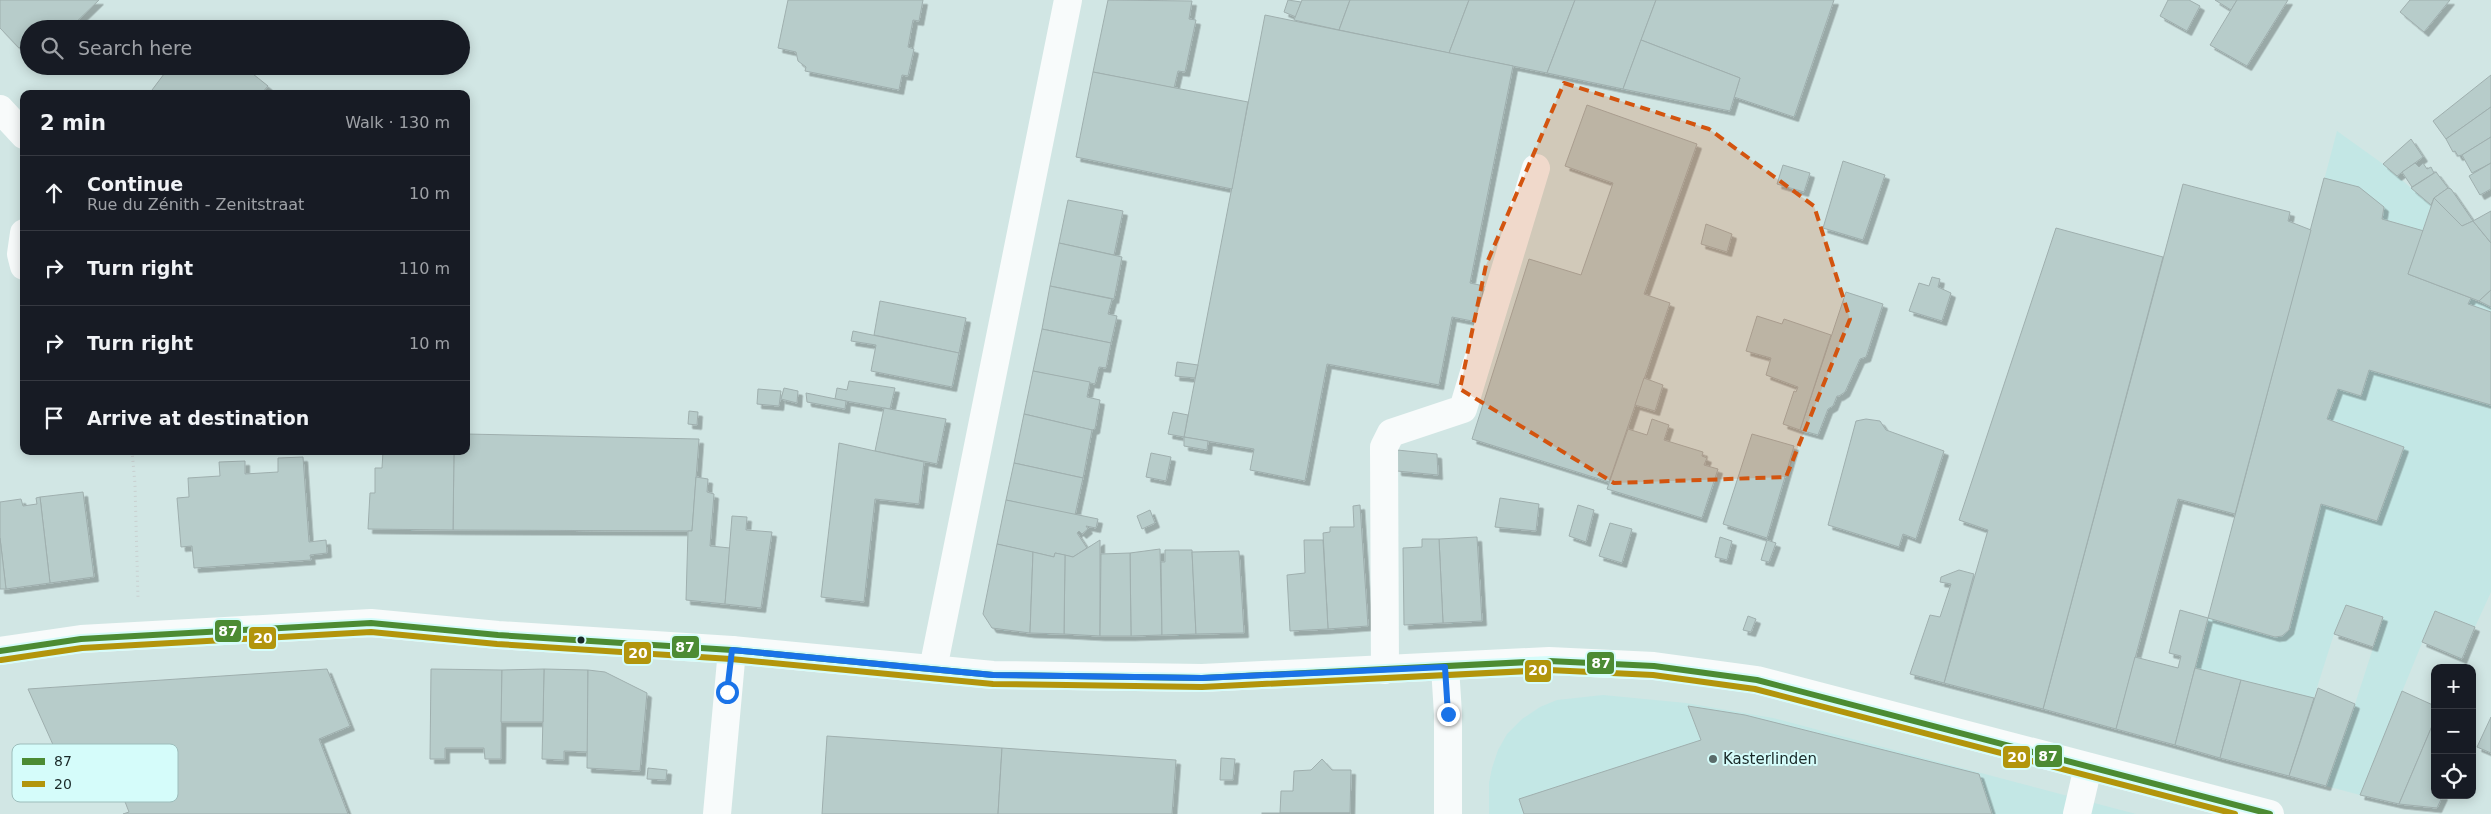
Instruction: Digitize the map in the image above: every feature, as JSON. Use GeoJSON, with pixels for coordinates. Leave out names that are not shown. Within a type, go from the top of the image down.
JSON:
{"type":"FeatureCollection","features":[{"type":"Feature","properties":{"kind":"street"},"geometry":{"type":"LineString","coordinates":[[933,669],[1068,0]]}},
{"type":"Feature","properties":{"kind":"street"},"geometry":{"type":"LineString","coordinates":[[0,110],[20,131]]}},
{"type":"Feature","properties":{"kind":"street"},"geometry":{"type":"LineString","coordinates":[[1385,670],[1384,447],[1391,433],[1464,409],[1536,168]]}},
{"type":"Feature","properties":{"kind":"street"},"geometry":{"type":"LineString","coordinates":[[0,651],[81,639],[138,634],[371,623],[498,635],[732,650],[993,675],[1202,678],[1559,661],[1654,666],[1757,680],[2257,812]]}},
{"type":"Feature","properties":{"kind":"street"},"geometry":{"type":"LineString","coordinates":[[718,814],[732,650]]}},
{"type":"Feature","properties":{"kind":"street"},"geometry":{"type":"LineString","coordinates":[[1445,667],[1448,714],[1448,814]]}},
{"type":"Feature","properties":{"kind":"street"},"geometry":{"type":"LineString","coordinates":[[2077,814],[2088,767]]}},
{"type":"Feature","properties":{"kind":"path"},"geometry":{"type":"LineString","coordinates":[[132,455],[135,484],[138,634]]}},
{"type":"Feature","properties":{"kind":"highlighted area"},"geometry":{"type":"Polygon","coordinates":[[[1564,83],[1709,129],[1814,206],[1850,319],[1786,477],[1614,483],[1460,389],[1486,265],[1564,83]]]}},
{"type":"Feature","properties":{"kind":"shaded area"},"geometry":{"type":"Polygon","coordinates":[[[2337,131],[2383,164],[2431,205],[2409,274],[2491,307],[2491,592],[2475,627],[2435,611],[2360,795],[2326,786],[2383,617],[2347,605],[2334,634],[2289,776],[2175,745],[2337,131]]]}},
{"type":"Feature","properties":{"kind":"shaded area","name":"Kasterlinden"},"geometry":{"type":"Polygon","coordinates":[[[1603,695],[1686,703],[1773,718],[2136,814],[1489,814],[1489,783],[1492,768],[1498,750],[1507,734],[1522,719],[1540,707],[1557,700],[1603,695]]]}},
{"type":"Feature","properties":{"kind":"building"},"geometry":{"type":"Polygon","coordinates":[[[0,0],[99,0],[78,20],[20,20],[19,48],[0,28],[0,0]]]}},
{"type":"Feature","properties":{"kind":"building"},"geometry":{"type":"Polygon","coordinates":[[[788,0],[923,0],[919,21],[913,20],[908,47],[914,49],[908,76],[902,75],[899,90],[805,71],[806,67],[798,61],[796,52],[778,48],[788,0]]]}},
{"type":"Feature","properties":{"kind":"building"},"geometry":{"type":"Polygon","coordinates":[[[1108,0],[1192,1],[1189,19],[1196,20],[1185,72],[1178,71],[1174,88],[1093,72],[1108,0]]]}},
{"type":"Feature","properties":{"kind":"building"},"geometry":{"type":"Polygon","coordinates":[[[1288,0],[1301,2],[1296,17],[1284,12],[1288,0]]]}},
{"type":"Feature","properties":{"kind":"building"},"geometry":{"type":"Polygon","coordinates":[[[1302,0],[1350,0],[1339,30],[1294,20],[1302,0]]]}},
{"type":"Feature","properties":{"kind":"building"},"geometry":{"type":"Polygon","coordinates":[[[1350,0],[1469,0],[1449,53],[1339,30],[1350,0]]]}},
{"type":"Feature","properties":{"kind":"building"},"geometry":{"type":"Polygon","coordinates":[[[1469,0],[1575,0],[1547,73],[1449,53],[1469,0]]]}},
{"type":"Feature","properties":{"kind":"building"},"geometry":{"type":"Polygon","coordinates":[[[1575,0],[1656,0],[1623,89],[1547,73],[1575,0]]]}},
{"type":"Feature","properties":{"kind":"building"},"geometry":{"type":"Polygon","coordinates":[[[1656,0],[1834,0],[1794,117],[1734,97],[1740,78],[1641,40],[1656,0]]]}},
{"type":"Feature","properties":{"kind":"building"},"geometry":{"type":"Polygon","coordinates":[[[2168,0],[2189,0],[2200,6],[2187,31],[2160,16],[2168,0]]]}},
{"type":"Feature","properties":{"kind":"building"},"geometry":{"type":"Polygon","coordinates":[[[2215,0],[2237,0],[2231,10],[2215,0]]]}},
{"type":"Feature","properties":{"kind":"building"},"geometry":{"type":"Polygon","coordinates":[[[2237,0],[2288,0],[2247,66],[2210,45],[2237,0]]]}},
{"type":"Feature","properties":{"kind":"building"},"geometry":{"type":"Polygon","coordinates":[[[2410,0],[2450,0],[2424,32],[2400,12],[2410,0]]]}},
{"type":"Feature","properties":{"kind":"building"},"geometry":{"type":"Polygon","coordinates":[[[1265,15],[1513,66],[1470,283],[1484,286],[1477,322],[1452,317],[1439,385],[1327,364],[1305,481],[1250,470],[1254,449],[1184,437],[1265,15]]]}},
{"type":"Feature","properties":{"kind":"building"},"geometry":{"type":"Polygon","coordinates":[[[1641,40],[1740,78],[1730,111],[1623,89],[1641,40]]]}},
{"type":"Feature","properties":{"kind":"building"},"geometry":{"type":"Polygon","coordinates":[[[1093,72],[1248,102],[1232,189],[1076,157],[1093,72]]]}},
{"type":"Feature","properties":{"kind":"building"},"geometry":{"type":"Polygon","coordinates":[[[163,75],[254,75],[268,86],[264,90],[152,90],[163,75]]]}},
{"type":"Feature","properties":{"kind":"building"},"geometry":{"type":"Polygon","coordinates":[[[2491,75],[2491,107],[2446,139],[2433,121],[2491,75]]]}},
{"type":"Feature","properties":{"kind":"building"},"geometry":{"type":"Polygon","coordinates":[[[1587,105],[1697,144],[1644,294],[1670,303],[1609,482],[1472,439],[1529,259],[1581,275],[1613,183],[1565,166],[1587,105]]]}},
{"type":"Feature","properties":{"kind":"building"},"geometry":{"type":"Polygon","coordinates":[[[2491,107],[2491,137],[2458,156],[2455,151],[2453,152],[2446,139],[2491,107]]]}},
{"type":"Feature","properties":{"kind":"building"},"geometry":{"type":"Polygon","coordinates":[[[2491,137],[2491,163],[2472,173],[2462,155],[2491,137]]]}},
{"type":"Feature","properties":{"kind":"building"},"geometry":{"type":"Polygon","coordinates":[[[2411,139],[2423,157],[2397,176],[2383,164],[2411,139]]]}},
{"type":"Feature","properties":{"kind":"building"},"geometry":{"type":"Polygon","coordinates":[[[1843,161],[1885,175],[1863,240],[1823,228],[1843,161]]]}},
{"type":"Feature","properties":{"kind":"building"},"geometry":{"type":"Polygon","coordinates":[[[2415,163],[2419,167],[2423,163],[2427,169],[2431,167],[2434,173],[2412,187],[2402,172],[2415,163]]]}},
{"type":"Feature","properties":{"kind":"building"},"geometry":{"type":"Polygon","coordinates":[[[2491,163],[2491,189],[2480,195],[2469,176],[2491,163]]]}},
{"type":"Feature","properties":{"kind":"building"},"geometry":{"type":"Polygon","coordinates":[[[1783,165],[1810,173],[1804,192],[1777,184],[1783,165]]]}},
{"type":"Feature","properties":{"kind":"building"},"geometry":{"type":"Polygon","coordinates":[[[2436,172],[2448,188],[2434,198],[2431,205],[2411,188],[2436,172]]]}},
{"type":"Feature","properties":{"kind":"building"},"geometry":{"type":"Polygon","coordinates":[[[2324,178],[2359,187],[2384,207],[2382,219],[2424,231],[2408,274],[2471,298],[2468,304],[2491,312],[2491,405],[2369,370],[2361,396],[2338,389],[2327,419],[2404,447],[2377,521],[2321,504],[2289,630],[2282,636],[2275,637],[2208,618],[2324,178]]]}},
{"type":"Feature","properties":{"kind":"building"},"geometry":{"type":"Polygon","coordinates":[[[2183,184],[2290,212],[2288,221],[2311,230],[2235,514],[2178,499],[2116,729],[2043,709],[2183,184]]]}},
{"type":"Feature","properties":{"kind":"building"},"geometry":{"type":"Polygon","coordinates":[[[2448,188],[2451,189],[2473,221],[2462,226],[2434,198],[2448,188]]]}},
{"type":"Feature","properties":{"kind":"building"},"geometry":{"type":"Polygon","coordinates":[[[2434,198],[2462,226],[2473,221],[2491,243],[2491,290],[2479,301],[2408,274],[2434,198]]]}},
{"type":"Feature","properties":{"kind":"building"},"geometry":{"type":"Polygon","coordinates":[[[1068,200],[1123,211],[1114,255],[1059,243],[1068,200]]]}},
{"type":"Feature","properties":{"kind":"building"},"geometry":{"type":"Polygon","coordinates":[[[2491,211],[2491,243],[2473,221],[2491,211]]]}},
{"type":"Feature","properties":{"kind":"building"},"geometry":{"type":"Polygon","coordinates":[[[1706,224],[1732,234],[1727,252],[1701,244],[1706,224]]]}},
{"type":"Feature","properties":{"kind":"building"},"geometry":{"type":"Polygon","coordinates":[[[2056,228],[2163,257],[2043,709],[1944,683],[1988,530],[1959,520],[2056,228]]]}},
{"type":"Feature","properties":{"kind":"building"},"geometry":{"type":"Polygon","coordinates":[[[1059,243],[1122,257],[1114,299],[1050,286],[1059,243]]]}},
{"type":"Feature","properties":{"kind":"building"},"geometry":{"type":"Polygon","coordinates":[[[1932,277],[1940,279],[1938,287],[1951,293],[1942,321],[1909,311],[1919,283],[1929,286],[1932,277]]]}},
{"type":"Feature","properties":{"kind":"building"},"geometry":{"type":"Polygon","coordinates":[[[1050,286],[1112,299],[1108,314],[1117,316],[1111,343],[1042,329],[1050,286]]]}},
{"type":"Feature","properties":{"kind":"building"},"geometry":{"type":"Polygon","coordinates":[[[2491,290],[2491,307],[2479,301],[2491,290]]]}},
{"type":"Feature","properties":{"kind":"building"},"geometry":{"type":"Polygon","coordinates":[[[1846,292],[1883,304],[1866,357],[1860,359],[1845,392],[1837,396],[1833,406],[1828,409],[1818,435],[1800,430],[1846,292]]]}},
{"type":"Feature","properties":{"kind":"building"},"geometry":{"type":"Polygon","coordinates":[[[880,301],[966,318],[959,353],[874,335],[880,301]]]}},
{"type":"Feature","properties":{"kind":"building"},"geometry":{"type":"Polygon","coordinates":[[[1757,316],[1782,324],[1784,319],[1831,335],[1800,430],[1783,424],[1794,391],[1796,392],[1798,387],[1766,375],[1771,358],[1746,351],[1757,316]]]}},
{"type":"Feature","properties":{"kind":"building"},"geometry":{"type":"Polygon","coordinates":[[[1042,329],[1111,343],[1106,368],[1099,367],[1095,384],[1033,371],[1042,329]]]}},
{"type":"Feature","properties":{"kind":"building"},"geometry":{"type":"Polygon","coordinates":[[[853,331],[959,353],[952,387],[871,371],[876,345],[851,341],[853,331]]]}},
{"type":"Feature","properties":{"kind":"building"},"geometry":{"type":"Polygon","coordinates":[[[1177,362],[1198,365],[1195,378],[1175,376],[1177,362]]]}},
{"type":"Feature","properties":{"kind":"building"},"geometry":{"type":"Polygon","coordinates":[[[1033,371],[1090,382],[1087,397],[1100,400],[1095,429],[1092,430],[1024,414],[1033,371]]]}},
{"type":"Feature","properties":{"kind":"building"},"geometry":{"type":"Polygon","coordinates":[[[1644,378],[1663,385],[1655,411],[1635,405],[1644,378]]]}},
{"type":"Feature","properties":{"kind":"building"},"geometry":{"type":"Polygon","coordinates":[[[849,381],[895,388],[890,409],[835,399],[837,388],[847,390],[849,381]]]}},
{"type":"Feature","properties":{"kind":"building"},"geometry":{"type":"Polygon","coordinates":[[[784,388],[798,391],[797,403],[781,399],[784,388]]]}},
{"type":"Feature","properties":{"kind":"building"},"geometry":{"type":"Polygon","coordinates":[[[758,389],[781,391],[779,406],[757,404],[758,389]]]}},
{"type":"Feature","properties":{"kind":"building"},"geometry":{"type":"Polygon","coordinates":[[[806,393],[846,401],[845,409],[807,402],[806,393]]]}},
{"type":"Feature","properties":{"kind":"building"},"geometry":{"type":"Polygon","coordinates":[[[884,408],[946,419],[937,464],[875,451],[884,408]]]}},
{"type":"Feature","properties":{"kind":"building"},"geometry":{"type":"Polygon","coordinates":[[[689,411],[698,412],[697,425],[688,424],[689,411]]]}},
{"type":"Feature","properties":{"kind":"building"},"geometry":{"type":"Polygon","coordinates":[[[1173,412],[1188,415],[1184,437],[1168,434],[1173,412]]]}},
{"type":"Feature","properties":{"kind":"building"},"geometry":{"type":"Polygon","coordinates":[[[1024,414],[1092,430],[1083,478],[1014,463],[1024,414]]]}},
{"type":"Feature","properties":{"kind":"building"},"geometry":{"type":"Polygon","coordinates":[[[1652,419],[1669,425],[1664,440],[1703,452],[1702,456],[1707,458],[1704,465],[1718,469],[1702,518],[1607,489],[1628,429],[1647,435],[1652,419]]]}},
{"type":"Feature","properties":{"kind":"building"},"geometry":{"type":"Polygon","coordinates":[[[1866,419],[1880,421],[1886,430],[1944,451],[1916,539],[1903,534],[1899,547],[1828,525],[1856,421],[1866,419]]]}},
{"type":"Feature","properties":{"kind":"building"},"geometry":{"type":"Polygon","coordinates":[[[470,434],[699,439],[692,531],[453,530],[454,455],[470,455],[470,434]]]}},
{"type":"Feature","properties":{"kind":"building"},"geometry":{"type":"Polygon","coordinates":[[[1752,434],[1794,446],[1767,538],[1723,524],[1752,434]]]}},
{"type":"Feature","properties":{"kind":"building"},"geometry":{"type":"Polygon","coordinates":[[[1184,437],[1208,441],[1207,450],[1184,446],[1184,437]]]}},
{"type":"Feature","properties":{"kind":"building"},"geometry":{"type":"Polygon","coordinates":[[[839,443],[924,462],[919,504],[875,499],[864,602],[821,597],[839,443]]]}},
{"type":"Feature","properties":{"kind":"building"},"geometry":{"type":"Polygon","coordinates":[[[1397,450],[1437,454],[1438,475],[1397,471],[1397,450]]]}},
{"type":"Feature","properties":{"kind":"building"},"geometry":{"type":"Polygon","coordinates":[[[1151,453],[1171,457],[1166,481],[1146,477],[1151,453]]]}},
{"type":"Feature","properties":{"kind":"building"},"geometry":{"type":"Polygon","coordinates":[[[383,455],[454,455],[453,530],[368,529],[370,493],[375,493],[375,468],[382,468],[383,455]]]}},
{"type":"Feature","properties":{"kind":"building"},"geometry":{"type":"Polygon","coordinates":[[[303,457],[309,542],[326,540],[327,553],[310,555],[311,560],[194,568],[192,546],[181,547],[177,498],[189,497],[188,478],[220,476],[219,462],[245,461],[245,474],[278,472],[278,458],[303,457]]]}},
{"type":"Feature","properties":{"kind":"building"},"geometry":{"type":"Polygon","coordinates":[[[1014,463],[1083,478],[1075,515],[1006,500],[1014,463]]]}},
{"type":"Feature","properties":{"kind":"building"},"geometry":{"type":"Polygon","coordinates":[[[696,477],[708,479],[707,492],[714,494],[710,546],[730,548],[725,604],[686,600],[688,531],[692,531],[696,477]]]}},
{"type":"Feature","properties":{"kind":"building"},"geometry":{"type":"Polygon","coordinates":[[[83,492],[94,577],[50,583],[40,497],[83,492]]]}},
{"type":"Feature","properties":{"kind":"building"},"geometry":{"type":"Polygon","coordinates":[[[40,497],[50,583],[6,589],[0,538],[0,502],[21,499],[23,506],[37,504],[36,498],[40,497]]]}},
{"type":"Feature","properties":{"kind":"building"},"geometry":{"type":"Polygon","coordinates":[[[1500,498],[1539,504],[1536,531],[1495,527],[1500,498]]]}},
{"type":"Feature","properties":{"kind":"building"},"geometry":{"type":"Polygon","coordinates":[[[1006,500],[1098,519],[1096,528],[1086,526],[1088,529],[1082,534],[1079,531],[1077,533],[1087,548],[1073,557],[1055,553],[1054,557],[997,544],[1006,500]]]}},
{"type":"Feature","properties":{"kind":"building"},"geometry":{"type":"Polygon","coordinates":[[[1360,505],[1368,626],[1328,629],[1323,533],[1330,532],[1330,527],[1354,527],[1353,506],[1360,505]]]}},
{"type":"Feature","properties":{"kind":"building"},"geometry":{"type":"Polygon","coordinates":[[[1578,505],[1594,510],[1586,542],[1569,536],[1578,505]]]}},
{"type":"Feature","properties":{"kind":"building"},"geometry":{"type":"Polygon","coordinates":[[[1150,510],[1155,523],[1142,529],[1137,516],[1150,510]]]}},
{"type":"Feature","properties":{"kind":"building"},"geometry":{"type":"Polygon","coordinates":[[[732,516],[747,517],[746,530],[772,532],[761,608],[725,604],[732,516]]]}},
{"type":"Feature","properties":{"kind":"building"},"geometry":{"type":"Polygon","coordinates":[[[1610,523],[1632,529],[1622,563],[1599,556],[1610,523]]]}},
{"type":"Feature","properties":{"kind":"building"},"geometry":{"type":"Polygon","coordinates":[[[1477,537],[1482,621],[1443,623],[1439,539],[1477,537]]]}},
{"type":"Feature","properties":{"kind":"building"},"geometry":{"type":"Polygon","coordinates":[[[1720,537],[1732,541],[1727,560],[1715,557],[1720,537]]]}},
{"type":"Feature","properties":{"kind":"building"},"geometry":{"type":"Polygon","coordinates":[[[0,538],[6,589],[0,589],[0,538]]]}},
{"type":"Feature","properties":{"kind":"building"},"geometry":{"type":"Polygon","coordinates":[[[1422,539],[1439,539],[1443,623],[1404,625],[1403,548],[1422,547],[1422,539]]]}},
{"type":"Feature","properties":{"kind":"building"},"geometry":{"type":"Polygon","coordinates":[[[1100,540],[1100,636],[1064,634],[1065,555],[1073,557],[1100,540]]]}},
{"type":"Feature","properties":{"kind":"building"},"geometry":{"type":"Polygon","coordinates":[[[1304,540],[1323,540],[1328,629],[1290,631],[1287,575],[1305,573],[1304,540]]]}},
{"type":"Feature","properties":{"kind":"building"},"geometry":{"type":"Polygon","coordinates":[[[1767,540],[1776,543],[1769,562],[1761,560],[1767,540]]]}},
{"type":"Feature","properties":{"kind":"building"},"geometry":{"type":"Polygon","coordinates":[[[997,544],[1033,552],[1030,633],[992,628],[983,614],[997,544]]]}},
{"type":"Feature","properties":{"kind":"building"},"geometry":{"type":"Polygon","coordinates":[[[1160,549],[1162,635],[1131,636],[1130,553],[1160,549]]]}},
{"type":"Feature","properties":{"kind":"building"},"geometry":{"type":"Polygon","coordinates":[[[1165,550],[1192,550],[1196,634],[1162,635],[1161,562],[1165,562],[1165,550]]]}},
{"type":"Feature","properties":{"kind":"building"},"geometry":{"type":"Polygon","coordinates":[[[1239,551],[1244,633],[1196,634],[1192,552],[1239,551]]]}},
{"type":"Feature","properties":{"kind":"building"},"geometry":{"type":"Polygon","coordinates":[[[1033,552],[1054,557],[1055,553],[1065,555],[1064,634],[1030,633],[1033,552]]]}},
{"type":"Feature","properties":{"kind":"building"},"geometry":{"type":"Polygon","coordinates":[[[1130,553],[1131,636],[1100,636],[1101,554],[1130,553]]]}},
{"type":"Feature","properties":{"kind":"building"},"geometry":{"type":"Polygon","coordinates":[[[1959,570],[1974,574],[1944,683],[1910,674],[1930,615],[1940,617],[1951,584],[1940,582],[1941,577],[1959,570]]]}},
{"type":"Feature","properties":{"kind":"building"},"geometry":{"type":"Polygon","coordinates":[[[2346,605],[2383,617],[2373,647],[2334,634],[2346,605]]]}},
{"type":"Feature","properties":{"kind":"building"},"geometry":{"type":"Polygon","coordinates":[[[2180,610],[2208,618],[2175,745],[2116,729],[2135,657],[2178,668],[2181,656],[2169,653],[2180,610]]]}},
{"type":"Feature","properties":{"kind":"building"},"geometry":{"type":"Polygon","coordinates":[[[2435,611],[2475,627],[2462,659],[2422,642],[2435,611]]]}},
{"type":"Feature","properties":{"kind":"building"},"geometry":{"type":"Polygon","coordinates":[[[1748,616],[1756,619],[1751,632],[1743,630],[1748,616]]]}},
{"type":"Feature","properties":{"kind":"building"},"geometry":{"type":"Polygon","coordinates":[[[2195,668],[2241,680],[2220,758],[2175,745],[2195,668]]]}},
{"type":"Feature","properties":{"kind":"building"},"geometry":{"type":"Polygon","coordinates":[[[327,669],[350,726],[319,739],[348,814],[123,814],[129,812],[125,802],[178,802],[178,744],[53,744],[28,689],[327,669]]]}},
{"type":"Feature","properties":{"kind":"building"},"geometry":{"type":"Polygon","coordinates":[[[431,669],[502,670],[501,759],[485,759],[484,748],[445,748],[445,759],[430,759],[431,669]]]}},
{"type":"Feature","properties":{"kind":"building"},"geometry":{"type":"Polygon","coordinates":[[[544,669],[588,670],[588,752],[564,751],[564,760],[542,759],[544,669]]]}},
{"type":"Feature","properties":{"kind":"building"},"geometry":{"type":"Polygon","coordinates":[[[544,669],[543,722],[501,722],[502,670],[544,669]]]}},
{"type":"Feature","properties":{"kind":"building"},"geometry":{"type":"Polygon","coordinates":[[[588,670],[605,672],[647,693],[640,771],[587,768],[588,670]]]}},
{"type":"Feature","properties":{"kind":"building"},"geometry":{"type":"Polygon","coordinates":[[[2241,680],[2314,698],[2289,776],[2220,758],[2241,680]]]}},
{"type":"Feature","properties":{"kind":"building"},"geometry":{"type":"Polygon","coordinates":[[[2318,688],[2355,704],[2326,786],[2289,776],[2318,688]]]}},
{"type":"Feature","properties":{"kind":"building"},"geometry":{"type":"Polygon","coordinates":[[[2402,691],[2431,704],[2431,728],[2399,804],[2360,795],[2402,691]]]}},
{"type":"Feature","properties":{"kind":"building","name":"Kasterlinden"},"geometry":{"type":"Polygon","coordinates":[[[1688,706],[1745,715],[1979,774],[1992,814],[1524,814],[1519,799],[1701,740],[1688,706]]]}},
{"type":"Feature","properties":{"kind":"building"},"geometry":{"type":"Polygon","coordinates":[[[2491,717],[2491,753],[2477,747],[2491,717]]]}},
{"type":"Feature","properties":{"kind":"building"},"geometry":{"type":"Polygon","coordinates":[[[2431,728],[2431,799],[2441,799],[2437,808],[2399,804],[2431,728]]]}},
{"type":"Feature","properties":{"kind":"building"},"geometry":{"type":"Polygon","coordinates":[[[827,736],[1002,748],[998,814],[822,814],[827,736]]]}},
{"type":"Feature","properties":{"kind":"building"},"geometry":{"type":"Polygon","coordinates":[[[1002,748],[1176,760],[1172,814],[998,814],[1002,748]]]}},
{"type":"Feature","properties":{"kind":"building"},"geometry":{"type":"Polygon","coordinates":[[[1221,758],[1235,759],[1233,780],[1220,780],[1221,758]]]}},
{"type":"Feature","properties":{"kind":"building"},"geometry":{"type":"Polygon","coordinates":[[[1322,759],[1332,770],[1351,770],[1350,813],[1280,813],[1281,791],[1293,791],[1294,771],[1311,770],[1322,759]]]}},
{"type":"Feature","properties":{"kind":"building"},"geometry":{"type":"Polygon","coordinates":[[[648,768],[667,770],[666,780],[647,779],[648,768]]]}},
{"type":"Feature","properties":{"kind":"building"},"geometry":{"type":"Polygon","coordinates":[[[1350,813],[1350,814],[1262,814],[1350,813]]]}},
{"type":"Feature","properties":{"kind":"transit line","name":"87"},"geometry":{"type":"LineString","coordinates":[[0,651],[81,639],[371,623],[498,635],[732,650],[993,675],[1202,678],[1549,661],[1654,666],[1757,680],[2270,814]]}},
{"type":"Feature","properties":{"kind":"transit line","name":"20"},"geometry":{"type":"LineString","coordinates":[[1,660],[82,648],[371,632],[497,644],[731,659],[993,684],[1202,687],[1549,670],[1653,675],[1755,689],[2235,814]]}},
{"type":"Feature","properties":{"kind":"place","name":"Kasterlinden"},"geometry":{"type":"Point","coordinates":[1713,759]}},
{"type":"Feature","properties":{"kind":"route"},"geometry":{"type":"LineString","coordinates":[[727,692],[732,650],[993,675],[1202,678],[1445,667],[1448,714]]}}]}
